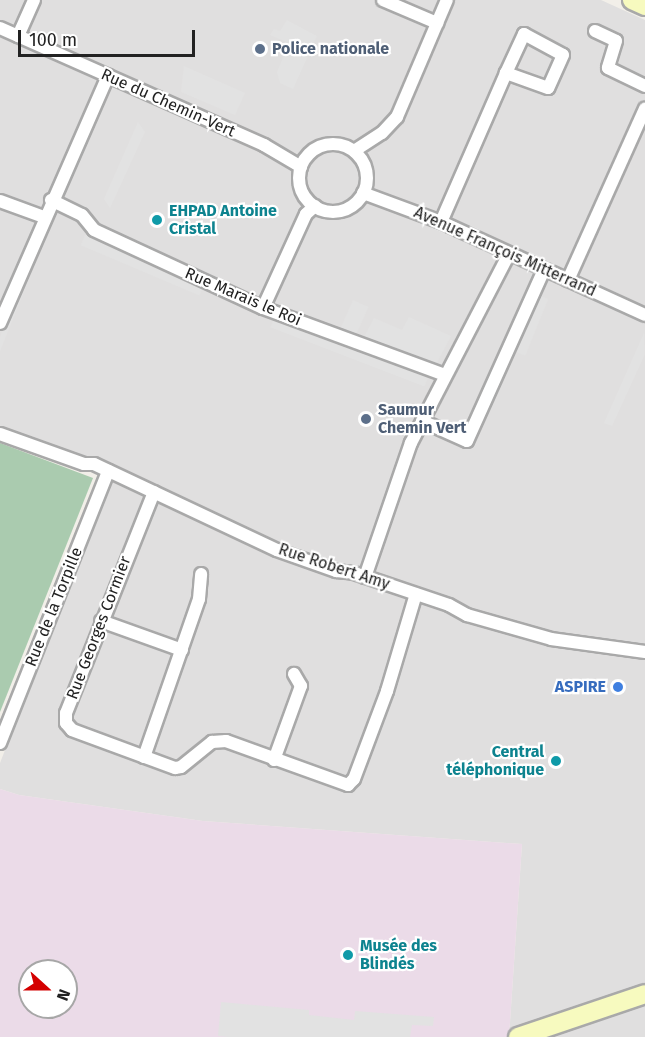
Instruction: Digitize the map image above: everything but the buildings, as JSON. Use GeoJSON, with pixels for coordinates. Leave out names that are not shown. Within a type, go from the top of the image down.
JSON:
{"type":"FeatureCollection","features":[{"type":"Feature","properties":{"kind":"street"},"geometry":{"type":"LineString","coordinates":[[18,36],[34,0]]}},
{"type":"Feature","properties":{"kind":"street"},"geometry":{"type":"LineString","coordinates":[[383,0],[437,23]]}},
{"type":"Feature","properties":{"kind":"street"},"geometry":{"type":"LineString","coordinates":[[354,151],[382,133],[397,117],[447,0]]}},
{"type":"Feature","properties":{"kind":"street"},"geometry":{"type":"LineString","coordinates":[[632,0],[645,6]]}},
{"type":"Feature","properties":{"kind":"street","name":"Rue du Chemin-Vert"},"geometry":{"type":"LineString","coordinates":[[0,28],[264,145],[301,167]]}},
{"type":"Feature","properties":{"kind":"street"},"geometry":{"type":"LineString","coordinates":[[595,31],[616,41],[608,68],[645,86]]}},
{"type":"Feature","properties":{"kind":"street"},"geometry":{"type":"LineString","coordinates":[[441,222],[506,73],[524,34],[562,55],[548,88],[506,73]]}},
{"type":"Feature","properties":{"kind":"street"},"geometry":{"type":"LineString","coordinates":[[0,323],[3,309],[108,76]]}},
{"type":"Feature","properties":{"kind":"street"},"geometry":{"type":"LineString","coordinates":[[568,280],[641,130],[645,109]]}},
{"type":"Feature","properties":{"kind":"street"},"geometry":{"type":"LineString","coordinates":[[323,145],[344,146],[354,151],[366,170],[363,193],[347,208],[336,211],[315,206],[301,189],[301,167],[306,157],[323,145]]}},
{"type":"Feature","properties":{"kind":"street","name":"Avenue François Mitterrand"},"geometry":{"type":"LineString","coordinates":[[363,193],[441,222],[645,315]]}},
{"type":"Feature","properties":{"kind":"street","name":"Rue Marais le Roi"},"geometry":{"type":"LineString","coordinates":[[51,200],[82,215],[94,230],[263,308],[445,375]]}},
{"type":"Feature","properties":{"kind":"street"},"geometry":{"type":"LineString","coordinates":[[0,201],[44,218]]}},
{"type":"Feature","properties":{"kind":"street"},"geometry":{"type":"LineString","coordinates":[[263,308],[306,214],[315,206]]}},
{"type":"Feature","properties":{"kind":"street"},"geometry":{"type":"LineString","coordinates":[[365,577],[422,421],[509,254]]}},
{"type":"Feature","properties":{"kind":"street"},"geometry":{"type":"LineString","coordinates":[[422,421],[467,441],[544,270]]}},
{"type":"Feature","properties":{"kind":"street","name":"Rue Robert Amy"},"geometry":{"type":"LineString","coordinates":[[0,434],[108,471],[277,550],[416,594],[467,615],[551,639],[645,652]]}},
{"type":"Feature","properties":{"kind":"street","name":"Rue de la Torpille"},"geometry":{"type":"LineString","coordinates":[[0,743],[108,471]]}},
{"type":"Feature","properties":{"kind":"street","name":"Rue Georges Cormier"},"geometry":{"type":"LineString","coordinates":[[154,492],[66,713],[66,723],[72,730],[144,757],[181,767],[218,740],[348,785],[354,780],[387,691],[416,594]]}},
{"type":"Feature","properties":{"kind":"street"},"geometry":{"type":"LineString","coordinates":[[144,757],[199,599],[201,574]]}},
{"type":"Feature","properties":{"kind":"street"},"geometry":{"type":"LineString","coordinates":[[101,621],[182,650]]}},
{"type":"Feature","properties":{"kind":"street"},"geometry":{"type":"LineString","coordinates":[[274,760],[301,686],[294,674]]}},
{"type":"Feature","properties":{"kind":"street"},"geometry":{"type":"LineString","coordinates":[[518,1037],[645,994]]}},
{"type":"Feature","properties":{"kind":"shaded area"},"geometry":{"type":"Polygon","coordinates":[[[0,0],[601,0],[645,20],[645,1037],[509,1037],[522,844],[203,821],[19,795],[0,789],[0,763],[115,469],[0,428],[0,0]]]}},
{"type":"Feature","properties":{"kind":"shaded area"},"geometry":{"type":"Polygon","coordinates":[[[287,20],[317,36],[293,89],[280,83],[277,72],[289,43],[270,35],[274,29],[280,31],[287,20]]]}},
{"type":"Feature","properties":{"kind":"shaded area"},"geometry":{"type":"Polygon","coordinates":[[[184,66],[245,93],[235,115],[181,92],[184,66]]]}},
{"type":"Feature","properties":{"kind":"shaded area"},"geometry":{"type":"Polygon","coordinates":[[[138,122],[145,132],[110,208],[104,199],[138,122]]]}},
{"type":"Feature","properties":{"kind":"shaded area"},"geometry":{"type":"Polygon","coordinates":[[[85,235],[204,285],[199,296],[81,245],[85,235]]]}},
{"type":"Feature","properties":{"kind":"shaded area"},"geometry":{"type":"Polygon","coordinates":[[[39,239],[44,241],[0,351],[0,337],[39,239]]]}},
{"type":"Feature","properties":{"kind":"shaded area"},"geometry":{"type":"Polygon","coordinates":[[[538,295],[548,299],[525,356],[515,352],[538,295]]]}},
{"type":"Feature","properties":{"kind":"shaded area"},"geometry":{"type":"Polygon","coordinates":[[[353,300],[369,307],[356,334],[341,327],[353,300]]]}},
{"type":"Feature","properties":{"kind":"shaded area"},"geometry":{"type":"Polygon","coordinates":[[[409,317],[451,336],[435,366],[363,339],[374,318],[402,330],[409,317]]]}},
{"type":"Feature","properties":{"kind":"shaded area"},"geometry":{"type":"Polygon","coordinates":[[[274,318],[428,377],[424,386],[270,327],[274,318]]]}},
{"type":"Feature","properties":{"kind":"shaded area"},"geometry":{"type":"Polygon","coordinates":[[[644,333],[645,354],[612,426],[604,423],[644,333]]]}},
{"type":"Feature","properties":{"kind":"shaded area"},"geometry":{"type":"Polygon","coordinates":[[[89,497],[93,499],[0,735],[0,720],[89,497]]]}},
{"type":"Feature","properties":{"kind":"shaded area"},"geometry":{"type":"Polygon","coordinates":[[[0,789],[19,795],[203,821],[522,844],[509,1037],[0,1037],[0,789]]]}},
{"type":"Feature","properties":{"kind":"shaded area"},"geometry":{"type":"Polygon","coordinates":[[[221,1002],[309,1010],[309,1015],[354,1020],[355,1011],[434,1017],[433,1026],[412,1025],[410,1037],[228,1037],[218,1036],[221,1002]]]}},
{"type":"Feature","properties":{"kind":"green space"},"geometry":{"type":"Polygon","coordinates":[[[0,443],[93,478],[0,712],[0,443]]]}},
{"type":"Feature","properties":{"kind":"place","name":"Police nationale"},"geometry":{"type":"Point","coordinates":[260,49]}},
{"type":"Feature","properties":{"kind":"place","name":"EHPAD Antoine Cristal"},"geometry":{"type":"Point","coordinates":[157,220]}},
{"type":"Feature","properties":{"kind":"place","name":"Saumur Chemin Vert"},"geometry":{"type":"Point","coordinates":[366,419]}},
{"type":"Feature","properties":{"kind":"place","name":"ASPIRE"},"geometry":{"type":"Point","coordinates":[618,687]}},
{"type":"Feature","properties":{"kind":"place","name":"Central téléphonique"},"geometry":{"type":"Point","coordinates":[556,761]}},
{"type":"Feature","properties":{"kind":"place","name":"Musée des Blindés"},"geometry":{"type":"Point","coordinates":[348,955]}}]}
